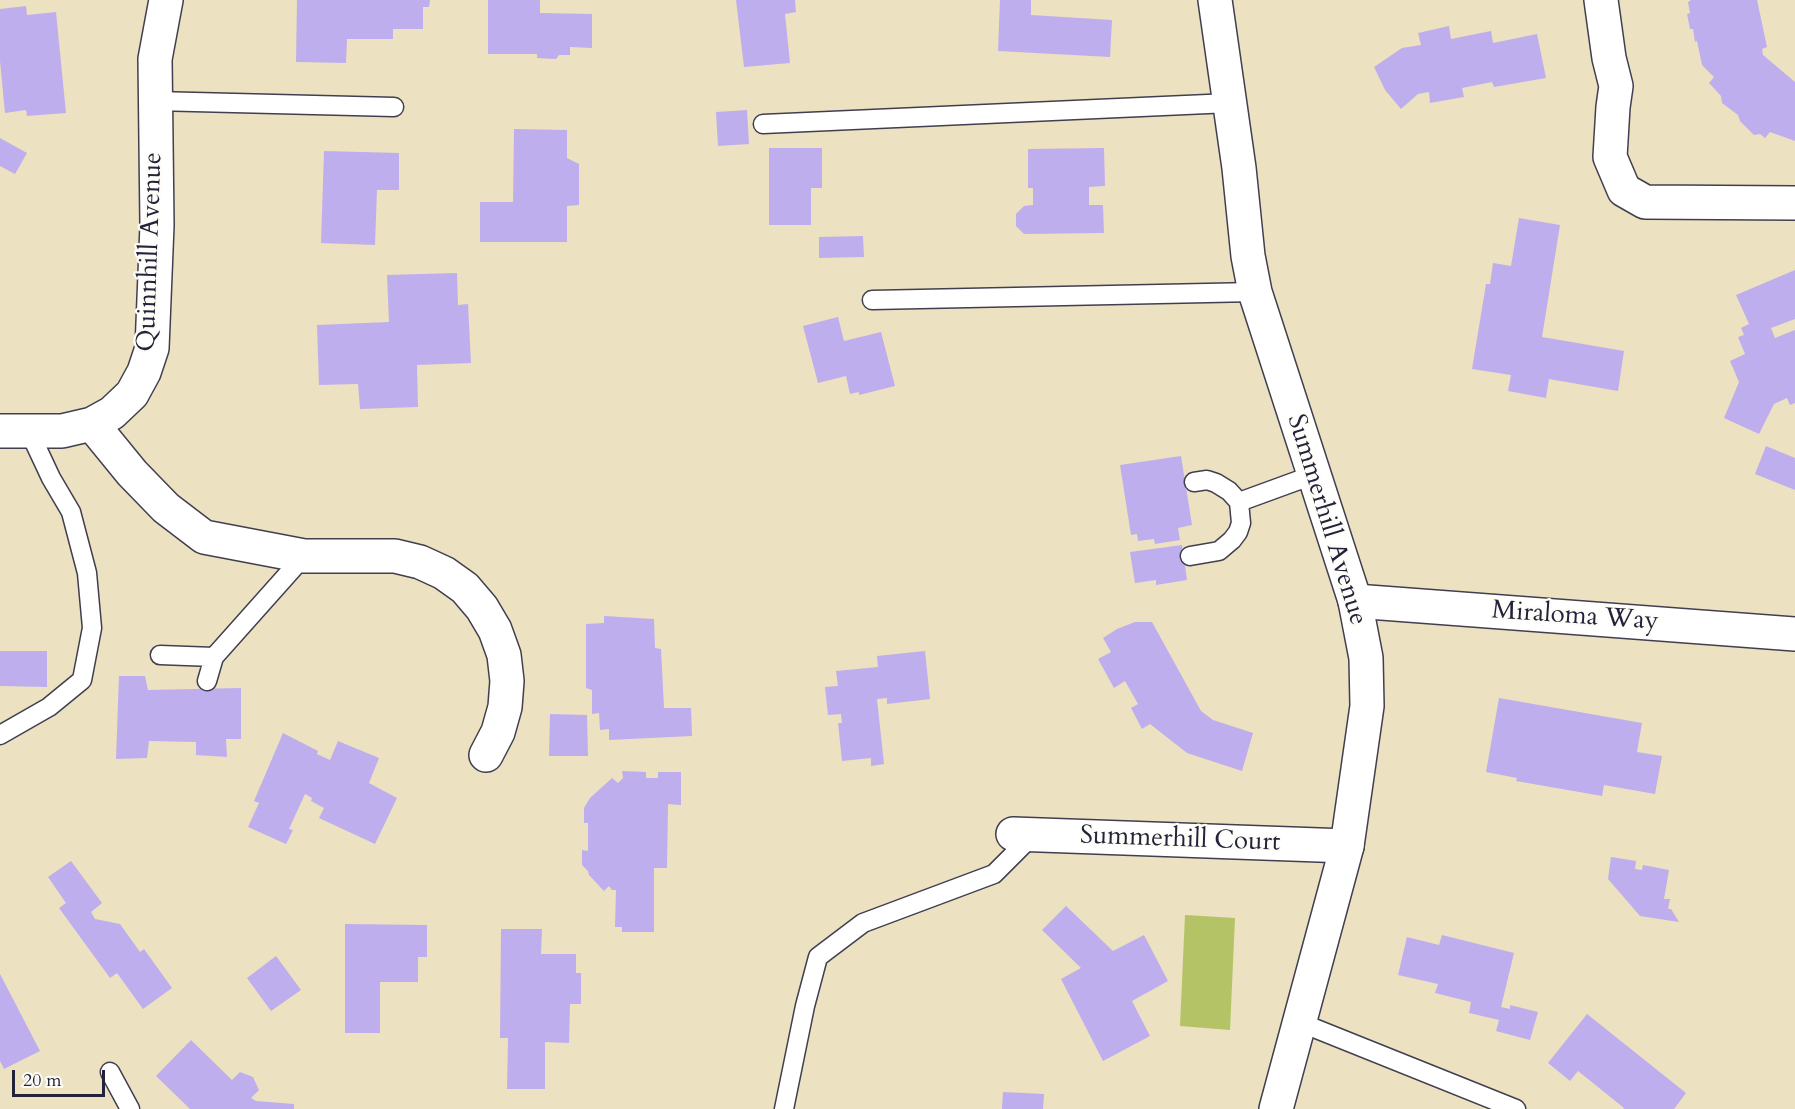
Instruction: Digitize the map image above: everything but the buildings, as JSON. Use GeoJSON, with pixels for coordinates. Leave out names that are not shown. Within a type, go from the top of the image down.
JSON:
{"type":"FeatureCollection","features":[{"type":"Feature","properties":{"kind":"street","name":"Quinnhill Avenue"},"geometry":{"type":"LineString","coordinates":[[14,431],[62,431],[92,424],[112,413],[132,394],[144,372],[152,348],[156,225],[155,59],[166,0]]}},
{"type":"Feature","properties":{"kind":"street","name":"Summerhill Avenue"},"geometry":{"type":"LineString","coordinates":[[1215,0],[1248,256],[1255,292],[1355,601],[1366,658],[1367,706],[1347,846],[1276,1109]]}},
{"type":"Feature","properties":{"kind":"street"},"geometry":{"type":"LineString","coordinates":[[1600,0],[1616,86],[1610,157],[1624,190],[1645,202],[1795,203]]}},
{"type":"Feature","properties":{"kind":"street"},"geometry":{"type":"LineString","coordinates":[[92,424],[132,474],[166,508],[204,537],[304,556],[395,556],[444,573],[465,588],[482,608],[495,630],[504,655],[507,681],[505,706],[498,732],[486,755]]}},
{"type":"Feature","properties":{"kind":"street","name":"Miraloma Way"},"geometry":{"type":"LineString","coordinates":[[1355,601],[1795,634]]}},
{"type":"Feature","properties":{"kind":"street","name":"Summerhill Court"},"geometry":{"type":"LineString","coordinates":[[1023,835],[1347,846]]}},
{"type":"Feature","properties":{"kind":"lane"},"geometry":{"type":"LineString","coordinates":[[154,101],[393,107]]}},
{"type":"Feature","properties":{"kind":"lane"},"geometry":{"type":"LineString","coordinates":[[763,124],[1230,103]]}},
{"type":"Feature","properties":{"kind":"lane"},"geometry":{"type":"LineString","coordinates":[[872,300],[1255,292]]}},
{"type":"Feature","properties":{"kind":"lane"},"geometry":{"type":"LineString","coordinates":[[0,735],[49,707],[82,680],[92,628],[87,573],[71,512],[51,478],[14,431]]}},
{"type":"Feature","properties":{"kind":"lane"},"geometry":{"type":"LineString","coordinates":[[1239,502],[1313,475]]}},
{"type":"Feature","properties":{"kind":"lane"},"geometry":{"type":"LineString","coordinates":[[1190,556],[1219,551],[1232,540],[1241,523],[1239,502],[1229,491],[1207,480],[1194,482]]}},
{"type":"Feature","properties":{"kind":"lane"},"geometry":{"type":"LineString","coordinates":[[207,681],[214,657],[304,556]]}},
{"type":"Feature","properties":{"kind":"lane"},"geometry":{"type":"LineString","coordinates":[[160,655],[214,657]]}},
{"type":"Feature","properties":{"kind":"lane"},"geometry":{"type":"LineString","coordinates":[[784,1109],[805,1005],[818,957],[863,923],[994,874],[1023,835]]}},
{"type":"Feature","properties":{"kind":"lane"},"geometry":{"type":"LineString","coordinates":[[1299,1022],[1516,1109]]}},
{"type":"Feature","properties":{"kind":"lane"},"geometry":{"type":"LineString","coordinates":[[110,1072],[130,1109]]}},
{"type":"Feature","properties":{"kind":"green space"},"geometry":{"type":"Polygon","coordinates":[[[1185,915],[1235,918],[1230,1030],[1180,1026],[1185,915]]]}}]}
